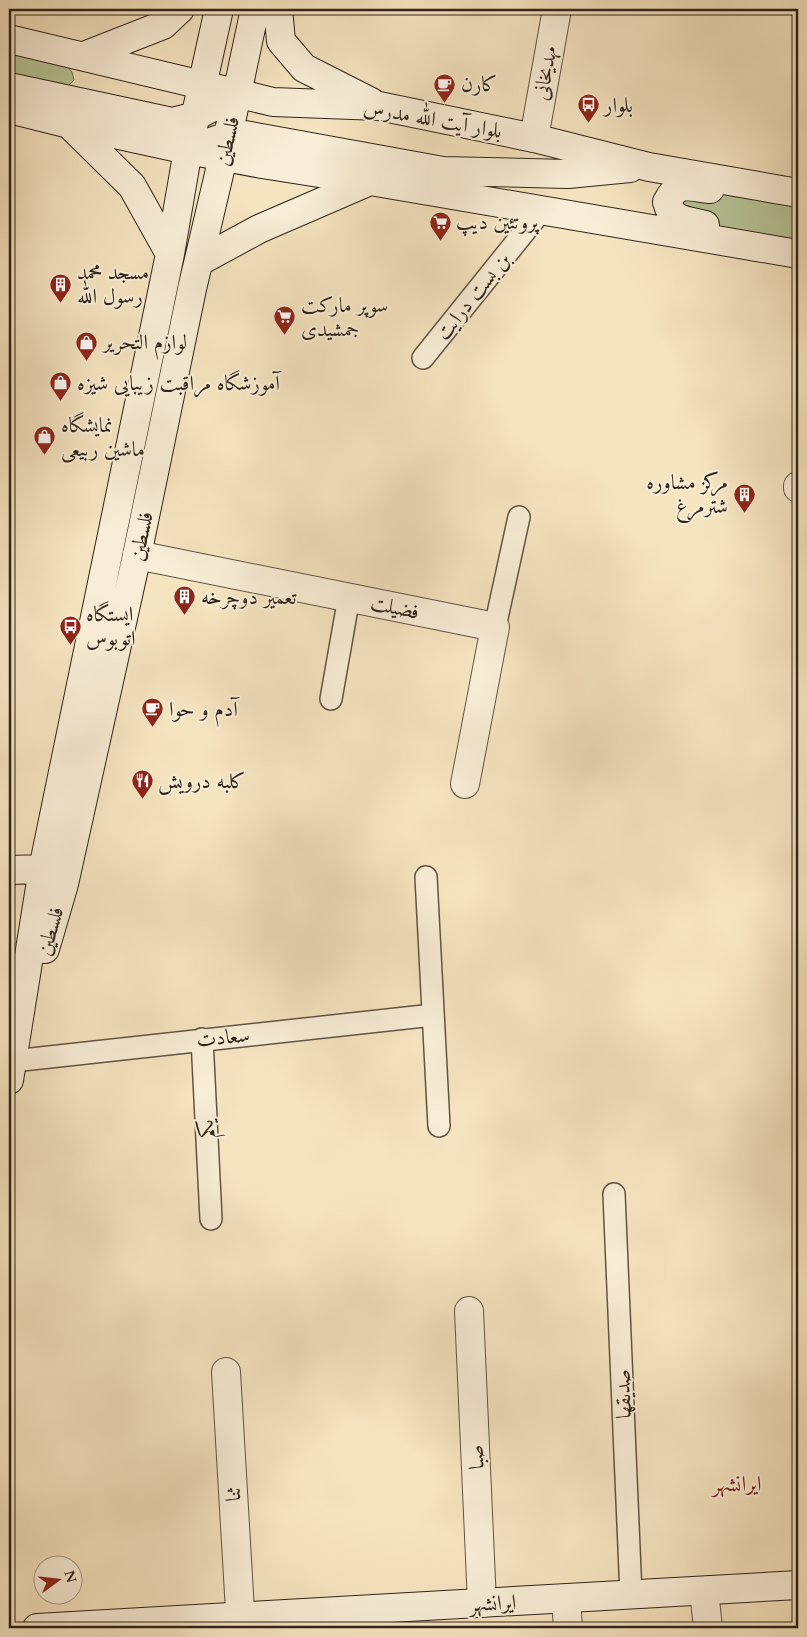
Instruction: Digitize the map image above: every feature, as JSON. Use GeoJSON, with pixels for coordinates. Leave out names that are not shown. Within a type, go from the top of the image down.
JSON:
{"type":"FeatureCollection","features":[{"type":"Feature","properties":{"kind":"main road"},"geometry":{"type":"LineString","coordinates":[[84,56],[163,25],[180,9]]}},
{"type":"Feature","properties":{"kind":"main road"},"geometry":{"type":"LineString","coordinates":[[193,82],[219,9]]}},
{"type":"Feature","properties":{"kind":"main road","name":"فلسطین"},"geometry":{"type":"LineString","coordinates":[[11,1070],[64,884],[138,555],[192,289],[226,146],[255,9]]}},
{"type":"Feature","properties":{"kind":"main road"},"geometry":{"type":"LineString","coordinates":[[278,9],[281,41],[304,68],[379,106]]}},
{"type":"Feature","properties":{"kind":"main road","name":"مهدیخانی"},"geometry":{"type":"LineString","coordinates":[[534,138],[557,9]]}},
{"type":"Feature","properties":{"kind":"main road","name":"بلوار آیت الله مدرس"},"geometry":{"type":"LineString","coordinates":[[9,39],[273,102],[379,106],[534,138],[649,166],[798,192]]}},
{"type":"Feature","properties":{"kind":"main road","name":"فلسطین"},"geometry":{"type":"LineString","coordinates":[[11,1070],[43,870],[170,254],[188,150],[184,119],[193,82]]}},
{"type":"Feature","properties":{"kind":"main road"},"geometry":{"type":"LineString","coordinates":[[9,87],[184,119],[237,93]]}},
{"type":"Feature","properties":{"kind":"main road"},"geometry":{"type":"LineString","coordinates":[[9,109],[188,150],[226,146],[370,181],[798,252]]}},
{"type":"Feature","properties":{"kind":"main road"},"geometry":{"type":"LineString","coordinates":[[69,124],[132,186],[170,254]]}},
{"type":"Feature","properties":{"kind":"main road"},"geometry":{"type":"LineString","coordinates":[[226,146],[245,135],[443,172],[568,174],[649,166]]}},
{"type":"Feature","properties":{"kind":"main road"},"geometry":{"type":"LineString","coordinates":[[200,261],[259,229],[370,181]]}},
{"type":"Feature","properties":{"kind":"main road"},"geometry":{"type":"LineString","coordinates":[[798,197],[681,186],[675,189],[667,202],[669,210],[674,217],[798,252]]}},
{"type":"Feature","properties":{"kind":"main road","name":"فضیلت"},"geometry":{"type":"LineString","coordinates":[[138,555],[495,627]]}},
{"type":"Feature","properties":{"kind":"main road"},"geometry":{"type":"LineString","coordinates":[[465,784],[495,627]]}},
{"type":"Feature","properties":{"kind":"main road"},"geometry":{"type":"LineString","coordinates":[[9,870],[43,870]]}},
{"type":"Feature","properties":{"kind":"main road","name":"صبا"},"geometry":{"type":"LineString","coordinates":[[469,1311],[482,1603]]}},
{"type":"Feature","properties":{"kind":"main road","name":"ثنا"},"geometry":{"type":"LineString","coordinates":[[226,1372],[241,1622]]}},
{"type":"Feature","properties":{"kind":"main road","name":"ایرانشهر"},"geometry":{"type":"LineString","coordinates":[[37,1628],[358,1619],[482,1603],[798,1585]]}},
{"type":"Feature","properties":{"kind":"main road"},"geometry":{"type":"LineString","coordinates":[[704,1591],[708,1628]]}},
{"type":"Feature","properties":{"kind":"main road"},"geometry":{"type":"LineString","coordinates":[[566,1598],[568,1628]]}},
{"type":"Feature","properties":{"kind":"lane","name":"بن بست درایت"},"geometry":{"type":"LineString","coordinates":[[423,358],[542,210]]}},
{"type":"Feature","properties":{"kind":"lane"},"geometry":{"type":"LineString","coordinates":[[495,627],[519,517]]}},
{"type":"Feature","properties":{"kind":"lane"},"geometry":{"type":"LineString","coordinates":[[331,699],[349,597]]}},
{"type":"Feature","properties":{"kind":"lane"},"geometry":{"type":"LineString","coordinates":[[426,877],[439,1126]]}},
{"type":"Feature","properties":{"kind":"lane","name":"سعادت"},"geometry":{"type":"LineString","coordinates":[[11,1070],[202,1039],[433,1015]]}},
{"type":"Feature","properties":{"kind":"lane","name":"یکم"},"geometry":{"type":"LineString","coordinates":[[202,1039],[211,1219]]}},
{"type":"Feature","properties":{"kind":"lane","name":"صدیقها"},"geometry":{"type":"LineString","coordinates":[[614,1194],[631,1595]]}},
{"type":"Feature","properties":{"kind":"green space"},"geometry":{"type":"Polygon","coordinates":[[[9,46],[66,65],[72,72],[74,80],[68,86],[9,82],[9,46]]]}},
{"type":"Feature","properties":{"kind":"green space"},"geometry":{"type":"Polygon","coordinates":[[[675,189],[798,197],[798,250],[674,217],[675,189]]]}},
{"type":"Feature","properties":{"kind":"place","name":"کارن"},"geometry":{"type":"Point","coordinates":[445,103]}},
{"type":"Feature","properties":{"kind":"place","name":"بلوار"},"geometry":{"type":"Point","coordinates":[588,124]}},
{"type":"Feature","properties":{"kind":"place","name":"پروتئین دیپ"},"geometry":{"type":"Point","coordinates":[440,241]}},
{"type":"Feature","properties":{"kind":"place","name":"مسجد محمد رسول الله"},"geometry":{"type":"Point","coordinates":[61,303]}},
{"type":"Feature","properties":{"kind":"place","name":"سوپر مارکت جمشیدی"},"geometry":{"type":"Point","coordinates":[285,336]}},
{"type":"Feature","properties":{"kind":"place","name":"لوازم التحریر"},"geometry":{"type":"Point","coordinates":[87,361]}},
{"type":"Feature","properties":{"kind":"place","name":"آموزشگاه مراقبت زیبایی شیزه"},"geometry":{"type":"Point","coordinates":[61,402]}},
{"type":"Feature","properties":{"kind":"place","name":"نمایشگاه ماشین ربیعی"},"geometry":{"type":"Point","coordinates":[45,456]}},
{"type":"Feature","properties":{"kind":"place","name":"مرکز مشاوره شترمرغ"},"geometry":{"type":"Point","coordinates":[744,513]}},
{"type":"Feature","properties":{"kind":"place","name":"تعمیر دوچرخه"},"geometry":{"type":"Point","coordinates":[185,616]}},
{"type":"Feature","properties":{"kind":"place","name":"ایستگاه اتوبوس"},"geometry":{"type":"Point","coordinates":[70,645]}},
{"type":"Feature","properties":{"kind":"place","name":"آدم و حوا"},"geometry":{"type":"Point","coordinates":[153,728]}},
{"type":"Feature","properties":{"kind":"place","name":"کلبه درویش"},"geometry":{"type":"Point","coordinates":[142,800]}},
{"type":"Feature","properties":{"kind":"district","name":"ایرانشهر"},"geometry":{"type":"Point","coordinates":[737,1483]}}]}
